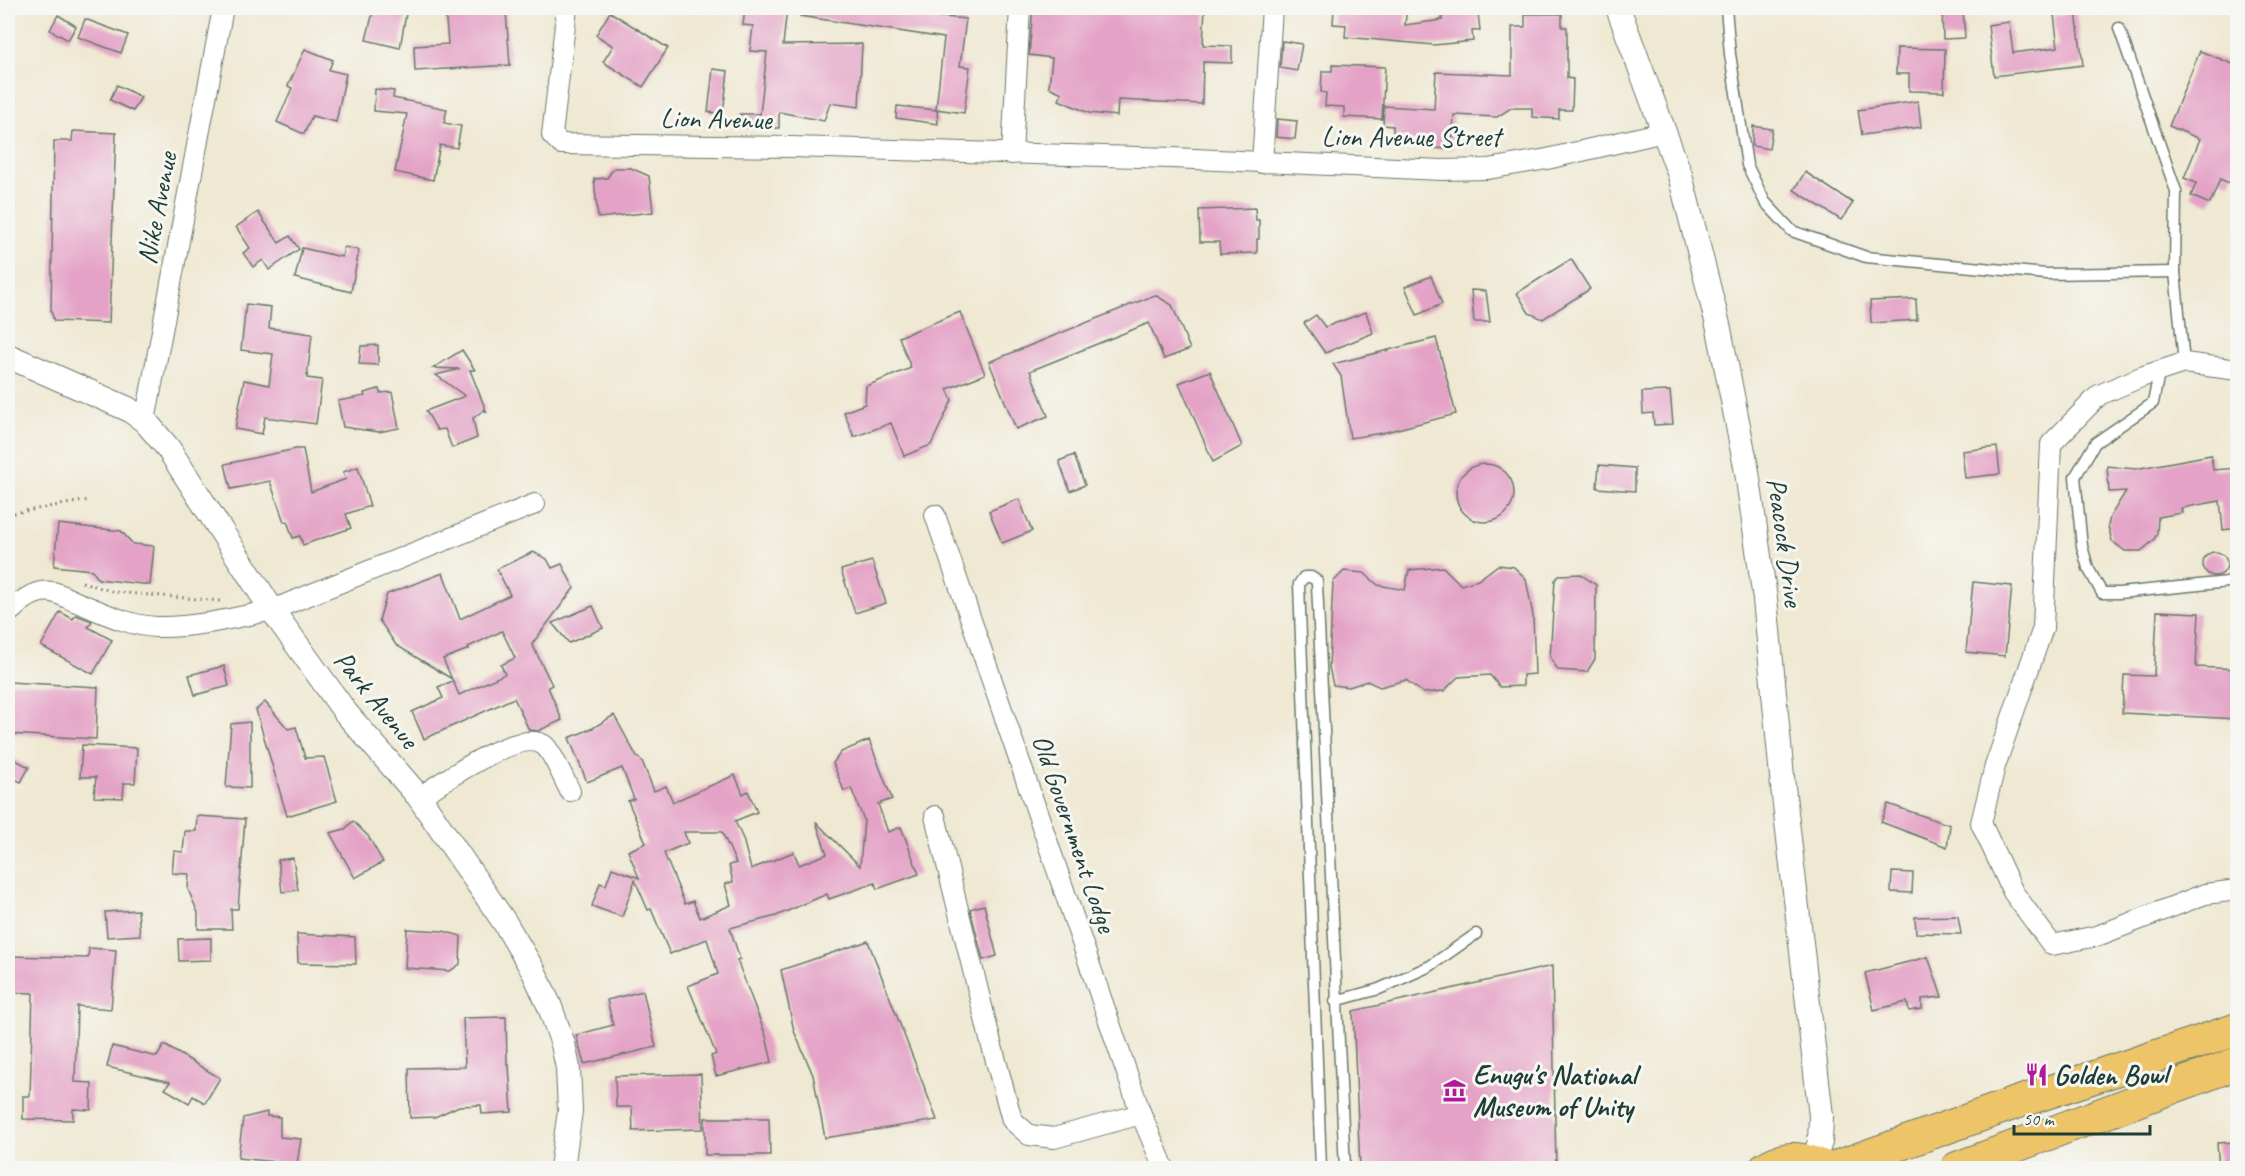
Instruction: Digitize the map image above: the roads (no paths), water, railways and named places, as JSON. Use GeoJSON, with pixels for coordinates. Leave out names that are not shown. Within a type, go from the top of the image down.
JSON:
{"type":"FeatureCollection","features":[{"type":"Feature","properties":{"kind":"main road"},"geometry":{"type":"LineString","coordinates":[[1765,1168],[1780,1161],[1794,1159],[1807,1160],[1824,1166],[2238,1029]]}},
{"type":"Feature","properties":{"kind":"main road"},"geometry":{"type":"LineString","coordinates":[[1957,1168],[2238,1064]]}},
{"type":"Feature","properties":{"kind":"street","name":"Nike Avenue"},"geometry":{"type":"LineString","coordinates":[[145,421],[224,8]]}},
{"type":"Feature","properties":{"kind":"street","name":"Lion Avenue"},"geometry":{"type":"LineString","coordinates":[[567,8],[552,135],[561,144],[792,147],[1012,154]]}},
{"type":"Feature","properties":{"kind":"street"},"geometry":{"type":"LineString","coordinates":[[1012,154],[1020,8]]}},
{"type":"Feature","properties":{"kind":"street"},"geometry":{"type":"LineString","coordinates":[[1262,163],[1272,8]]}},
{"type":"Feature","properties":{"kind":"street","name":"Peacock Drive"},"geometry":{"type":"LineString","coordinates":[[1618,8],[1680,175],[1719,329],[1747,472],[1765,599],[1824,1166]]}},
{"type":"Feature","properties":{"kind":"street","name":"Lion Avenue Street"},"geometry":{"type":"LineString","coordinates":[[1012,154],[1172,158],[1442,170],[1488,169],[1547,159],[1664,132]]}},
{"type":"Feature","properties":{"kind":"street","name":"Park Avenue"},"geometry":{"type":"LineString","coordinates":[[8,356],[117,404],[145,421],[168,448],[272,610],[346,713],[419,798],[505,923],[534,972],[563,1044],[568,1068],[570,1111],[562,1168]]}},
{"type":"Feature","properties":{"kind":"street"},"geometry":{"type":"LineString","coordinates":[[2238,370],[2184,363],[2099,394],[2051,444],[2043,628],[1995,766],[1981,823],[2013,892],[2052,945],[2097,936],[2205,894],[2238,890]]}},
{"type":"Feature","properties":{"kind":"street"},"geometry":{"type":"LineString","coordinates":[[12,610],[23,599],[36,594],[52,592],[126,621],[156,627],[221,620],[272,610],[535,504]]}},
{"type":"Feature","properties":{"kind":"street","name":"Old Government Lodge"},"geometry":{"type":"LineString","coordinates":[[935,515],[1141,1114],[1163,1168]]}},
{"type":"Feature","properties":{"kind":"street"},"geometry":{"type":"LineString","coordinates":[[419,798],[483,758],[512,744],[532,741],[544,746],[570,791]]}},
{"type":"Feature","properties":{"kind":"street"},"geometry":{"type":"LineString","coordinates":[[935,816],[1012,1120],[1029,1136],[1054,1138],[1141,1114]]}},
{"type":"Feature","properties":{"kind":"lane"},"geometry":{"type":"LineString","coordinates":[[1726,8],[1730,54],[1748,165],[1766,202],[1792,231],[1866,257],[2046,274],[2175,272]]}},
{"type":"Feature","properties":{"kind":"lane"},"geometry":{"type":"LineString","coordinates":[[2119,28],[2176,191],[2175,272],[2184,363]]}},
{"type":"Feature","properties":{"kind":"lane"},"geometry":{"type":"LineString","coordinates":[[2159,373],[2152,403],[2095,443],[2074,477],[2082,546],[2088,568],[2102,592],[2120,593],[2238,581]]}},
{"type":"Feature","properties":{"kind":"lane"},"geometry":{"type":"LineString","coordinates":[[1321,1168],[1299,584],[1306,577],[1314,578],[1317,584],[1335,1001],[1345,1168]]}},
{"type":"Feature","properties":{"kind":"lane"},"geometry":{"type":"LineString","coordinates":[[1307,799],[1326,798]]}},
{"type":"Feature","properties":{"kind":"lane"},"geometry":{"type":"LineString","coordinates":[[1335,1001],[1379,989],[1430,966],[1476,934]]}},
{"type":"Feature","properties":{"kind":"lane"},"geometry":{"type":"LineString","coordinates":[[1315,1015],[1336,1014]]}},
{"type":"Feature","properties":{"kind":"place","name":"Golden Bowl"},"geometry":{"type":"Point","coordinates":[2036,1074]}},
{"type":"Feature","properties":{"kind":"place","name":"Enugu's National Museum of Unity"},"geometry":{"type":"Point","coordinates":[1455,1090]}}]}
